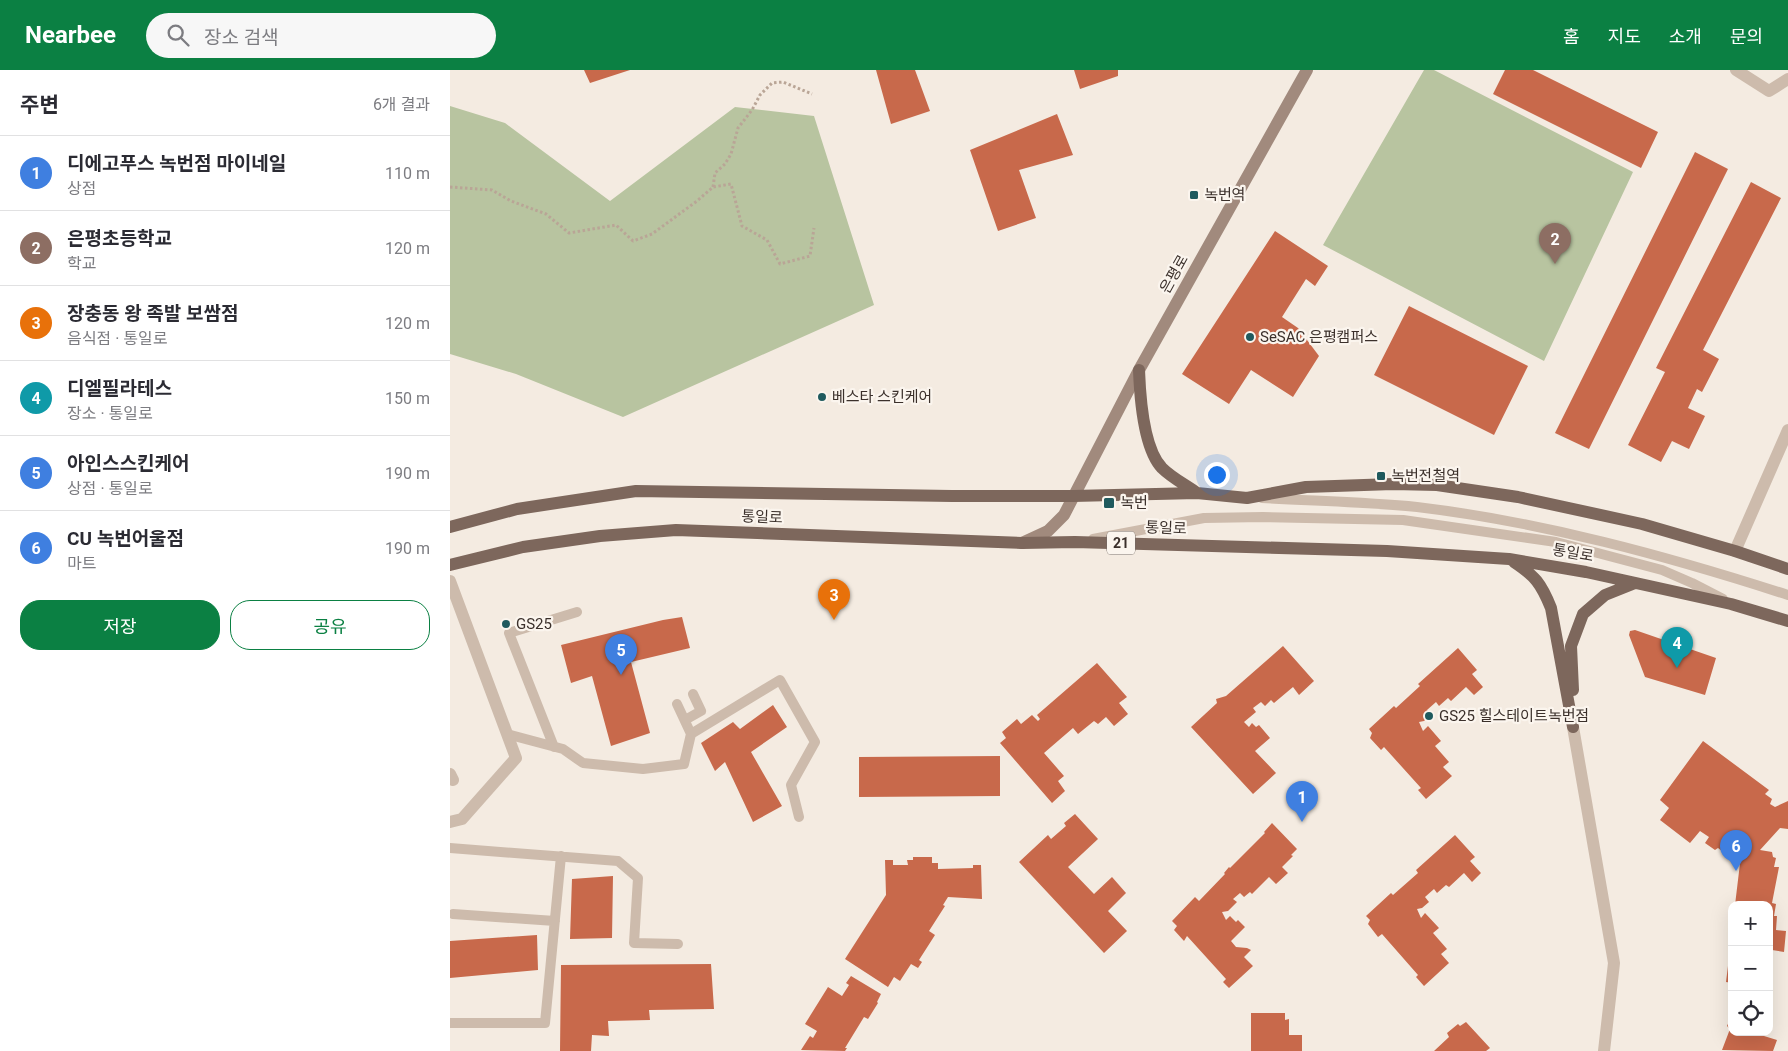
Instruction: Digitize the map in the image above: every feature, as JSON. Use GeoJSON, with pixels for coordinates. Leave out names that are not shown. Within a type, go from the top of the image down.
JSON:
{"type":"FeatureCollection","features":[{"type":"Feature","properties":{"kind":"main road","name":"은평로"},"geometry":{"type":"LineString","coordinates":[[1022,543],[1048,531],[1064,516],[1139,370],[1307,70]]}},
{"type":"Feature","properties":{"kind":"main road"},"geometry":{"type":"LineString","coordinates":[[1139,370],[1141,409],[1151,448],[1162,467],[1197,494]]}},
{"type":"Feature","properties":{"kind":"main road","name":"통일로"},"geometry":{"type":"LineString","coordinates":[[450,527],[517,509],[636,491],[1073,496],[1197,494],[1247,498],[1306,487],[1393,484],[1437,485],[1518,497],[1642,524],[1736,551],[1788,569]]}},
{"type":"Feature","properties":{"kind":"main road","name":"통일로"},"geometry":{"type":"LineString","coordinates":[[450,565],[533,546],[600,536],[676,530],[1022,543],[1075,542],[1387,551],[1509,559],[1586,572],[1731,604],[1788,621]]}},
{"type":"Feature","properties":{"kind":"main road"},"geometry":{"type":"LineString","coordinates":[[1509,559],[1532,574],[1544,590],[1551,608],[1574,727]]}},
{"type":"Feature","properties":{"kind":"main road"},"geometry":{"type":"LineString","coordinates":[[1574,727],[1572,646],[1583,614],[1605,595],[1635,582]]}},
{"type":"Feature","properties":{"kind":"street"},"geometry":{"type":"LineString","coordinates":[[1736,70],[1768,91],[1788,79]]}},
{"type":"Feature","properties":{"kind":"street"},"geometry":{"type":"LineString","coordinates":[[1736,551],[1788,430]]}},
{"type":"Feature","properties":{"kind":"street"},"geometry":{"type":"LineString","coordinates":[[450,581],[516,758],[462,820],[450,822]]}},
{"type":"Feature","properties":{"kind":"street"},"geometry":{"type":"LineString","coordinates":[[1574,727],[1614,963],[1604,1051]]}},
{"type":"Feature","properties":{"kind":"lane"},"geometry":{"type":"LineString","coordinates":[[1247,498],[1416,507],[1517,523],[1573,534],[1729,576],[1788,595]]}},
{"type":"Feature","properties":{"kind":"lane"},"geometry":{"type":"LineString","coordinates":[[1075,542],[1204,518],[1263,517],[1403,520],[1556,542],[1662,570],[1692,583],[1731,604]]}},
{"type":"Feature","properties":{"kind":"lane"},"geometry":{"type":"LineString","coordinates":[[554,747],[509,633],[577,612]]}},
{"type":"Feature","properties":{"kind":"lane"},"geometry":{"type":"LineString","coordinates":[[691,734],[780,680],[815,742],[791,785],[799,818]]}},
{"type":"Feature","properties":{"kind":"lane"},"geometry":{"type":"LineString","coordinates":[[685,720],[701,711],[694,694]]}},
{"type":"Feature","properties":{"kind":"lane"},"geometry":{"type":"LineString","coordinates":[[507,734],[563,749],[583,763],[643,768],[684,764],[691,734],[677,704]]}},
{"type":"Feature","properties":{"kind":"lane"},"geometry":{"type":"LineString","coordinates":[[450,848],[618,861],[638,878],[634,943],[678,944]]}},
{"type":"Feature","properties":{"kind":"lane"},"geometry":{"type":"LineString","coordinates":[[450,1023],[545,1023],[561,856]]}},
{"type":"Feature","properties":{"kind":"lane"},"geometry":{"type":"LineString","coordinates":[[453,914],[555,921]]}},
{"type":"Feature","properties":{"kind":"path"},"geometry":{"type":"LineString","coordinates":[[713,187],[715,173],[725,164],[738,128],[752,110],[760,94],[772,83],[783,82],[812,94]]}},
{"type":"Feature","properties":{"kind":"path"},"geometry":{"type":"LineString","coordinates":[[450,187],[492,190],[546,214],[569,233],[616,225],[633,241],[652,234],[713,187],[731,184],[742,226],[767,240],[780,264],[810,256],[814,228]]}},
{"type":"Feature","properties":{"kind":"green space"},"geometry":{"type":"Polygon","coordinates":[[[1424,70],[1434,70],[1633,172],[1544,361],[1323,245],[1424,70]]]}},
{"type":"Feature","properties":{"kind":"green space"},"geometry":{"type":"Polygon","coordinates":[[[450,106],[505,123],[610,201],[735,107],[814,116],[874,305],[623,417],[516,374],[450,354],[450,106]]]}},
{"type":"Feature","properties":{"kind":"building"},"geometry":{"type":"Polygon","coordinates":[[[584,70],[630,70],[590,83],[584,70]]]}},
{"type":"Feature","properties":{"kind":"building"},"geometry":{"type":"Polygon","coordinates":[[[876,70],[915,70],[930,111],[891,124],[876,70]]]}},
{"type":"Feature","properties":{"kind":"building"},"geometry":{"type":"Polygon","coordinates":[[[1074,70],[1118,70],[1118,76],[1080,89],[1074,70]]]}},
{"type":"Feature","properties":{"kind":"building"},"geometry":{"type":"Polygon","coordinates":[[[1505,70],[1533,70],[1658,132],[1641,168],[1493,94],[1505,70]]]}},
{"type":"Feature","properties":{"kind":"building"},"geometry":{"type":"Polygon","coordinates":[[[1057,114],[1073,155],[1019,170],[1036,218],[998,231],[970,150],[1057,114]]]}},
{"type":"Feature","properties":{"kind":"building"},"geometry":{"type":"Polygon","coordinates":[[[1695,152],[1728,169],[1589,449],[1555,433],[1695,152]]]}},
{"type":"Feature","properties":{"kind":"building"},"geometry":{"type":"Polygon","coordinates":[[[1751,182],[1781,198],[1703,350],[1719,359],[1702,392],[1697,389],[1688,408],[1705,416],[1689,449],[1672,441],[1661,462],[1628,445],[1665,372],[1656,368],[1751,182]]]}},
{"type":"Feature","properties":{"kind":"building"},"geometry":{"type":"Polygon","coordinates":[[[1275,231],[1328,266],[1315,286],[1306,279],[1282,317],[1298,328],[1319,356],[1293,397],[1251,370],[1229,404],[1182,374],[1275,231]]]}},
{"type":"Feature","properties":{"kind":"building"},"geometry":{"type":"Polygon","coordinates":[[[1409,306],[1528,366],[1494,435],[1374,375],[1409,306]]]}},
{"type":"Feature","properties":{"kind":"building"},"geometry":{"type":"Polygon","coordinates":[[[682,617],[690,648],[631,662],[650,733],[611,746],[592,676],[571,683],[561,645],[682,617]]]}},
{"type":"Feature","properties":{"kind":"building"},"geometry":{"type":"Polygon","coordinates":[[[1635,630],[1716,658],[1705,695],[1645,677],[1629,635],[1630,631],[1635,630]]]}},
{"type":"Feature","properties":{"kind":"building"},"geometry":{"type":"Polygon","coordinates":[[[1283,646],[1314,681],[1299,695],[1293,687],[1274,703],[1271,700],[1265,706],[1261,702],[1253,708],[1256,712],[1244,722],[1249,727],[1252,723],[1256,727],[1259,725],[1270,738],[1255,751],[1276,773],[1253,794],[1191,727],[1217,703],[1216,699],[1226,696],[1283,646]]]}},
{"type":"Feature","properties":{"kind":"building"},"geometry":{"type":"Polygon","coordinates":[[[1458,648],[1477,670],[1472,674],[1483,687],[1474,695],[1466,687],[1451,701],[1448,698],[1439,706],[1436,702],[1427,710],[1431,715],[1424,721],[1419,722],[1423,731],[1428,726],[1441,741],[1435,746],[1449,762],[1443,767],[1452,776],[1426,799],[1418,790],[1421,788],[1384,747],[1381,750],[1370,738],[1372,733],[1369,729],[1394,706],[1396,708],[1420,686],[1418,684],[1458,648]]]}},
{"type":"Feature","properties":{"kind":"building"},"geometry":{"type":"Polygon","coordinates":[[[1097,663],[1127,697],[1119,703],[1128,714],[1114,726],[1106,717],[1098,724],[1094,721],[1078,734],[1073,728],[1044,753],[1064,776],[1058,781],[1065,791],[1052,803],[1000,743],[1006,738],[1002,732],[1017,719],[1021,724],[1032,715],[1038,721],[1040,719],[1037,715],[1097,663]]]}},
{"type":"Feature","properties":{"kind":"building"},"geometry":{"type":"Polygon","coordinates":[[[773,705],[787,727],[751,752],[782,806],[753,822],[725,762],[715,771],[701,743],[733,722],[740,729],[773,705]]]}},
{"type":"Feature","properties":{"kind":"building"},"geometry":{"type":"Polygon","coordinates":[[[1703,741],[1769,790],[1765,794],[1772,799],[1770,804],[1775,807],[1788,801],[1788,829],[1780,828],[1760,850],[1772,852],[1773,857],[1776,858],[1774,867],[1779,867],[1772,901],[1735,901],[1741,855],[1730,857],[1718,848],[1715,850],[1705,843],[1709,837],[1700,831],[1690,843],[1660,820],[1669,808],[1660,800],[1703,741]]]}},
{"type":"Feature","properties":{"kind":"building"},"geometry":{"type":"Polygon","coordinates":[[[1000,756],[1000,796],[859,797],[859,757],[1000,756]]]}},
{"type":"Feature","properties":{"kind":"building"},"geometry":{"type":"Polygon","coordinates":[[[1075,814],[1098,839],[1068,867],[1094,894],[1112,877],[1126,893],[1108,911],[1127,931],[1104,953],[1019,862],[1048,835],[1051,839],[1066,826],[1064,823],[1075,814]]]}},
{"type":"Feature","properties":{"kind":"building"},"geometry":{"type":"Polygon","coordinates":[[[1272,823],[1297,849],[1282,867],[1288,873],[1276,884],[1269,877],[1252,894],[1250,892],[1244,897],[1240,893],[1233,899],[1237,902],[1228,911],[1222,912],[1226,920],[1230,916],[1236,922],[1238,920],[1245,927],[1231,941],[1236,947],[1251,950],[1244,957],[1253,966],[1229,988],[1223,982],[1226,979],[1187,936],[1184,941],[1174,930],[1177,926],[1172,921],[1195,897],[1199,901],[1225,874],[1229,867],[1265,833],[1272,823]]]}},
{"type":"Feature","properties":{"kind":"building"},"geometry":{"type":"Polygon","coordinates":[[[1455,835],[1475,857],[1470,861],[1481,873],[1472,882],[1464,873],[1449,887],[1446,885],[1437,893],[1434,889],[1425,897],[1429,902],[1422,908],[1417,909],[1421,918],[1425,913],[1439,928],[1433,933],[1447,949],[1441,954],[1449,963],[1424,986],[1416,977],[1418,975],[1382,934],[1378,937],[1368,924],[1370,920],[1366,916],[1391,893],[1393,895],[1418,873],[1416,870],[1455,835]]]}},
{"type":"Feature","properties":{"kind":"building"},"geometry":{"type":"Polygon","coordinates":[[[913,857],[932,857],[932,863],[938,863],[938,869],[973,868],[973,865],[981,865],[982,899],[948,897],[943,905],[945,906],[929,931],[935,935],[919,960],[922,962],[918,968],[911,964],[900,981],[894,977],[888,987],[845,959],[886,895],[885,860],[893,860],[893,865],[908,865],[907,860],[913,860],[913,857]]]}},
{"type":"Feature","properties":{"kind":"building"},"geometry":{"type":"Polygon","coordinates":[[[613,876],[612,938],[570,939],[572,879],[613,876]]]}},
{"type":"Feature","properties":{"kind":"building"},"geometry":{"type":"Polygon","coordinates":[[[1773,903],[1776,904],[1774,916],[1777,916],[1776,930],[1786,931],[1784,952],[1773,950],[1773,903]]]}},
{"type":"Feature","properties":{"kind":"building"},"geometry":{"type":"Polygon","coordinates":[[[537,935],[538,970],[450,978],[450,941],[537,935]]]}},
{"type":"Feature","properties":{"kind":"building"},"geometry":{"type":"Polygon","coordinates":[[[711,964],[714,1009],[649,1010],[650,1020],[608,1021],[609,1036],[592,1035],[591,1051],[560,1051],[561,965],[711,964]]]}},
{"type":"Feature","properties":{"kind":"building"},"geometry":{"type":"Polygon","coordinates":[[[1728,966],[1728,982],[1726,982],[1728,966]]]}},
{"type":"Feature","properties":{"kind":"building"},"geometry":{"type":"Polygon","coordinates":[[[851,976],[881,994],[868,1019],[864,1017],[845,1051],[801,1050],[810,1036],[813,1038],[817,1031],[805,1024],[828,987],[842,996],[849,985],[846,983],[851,976]]]}},
{"type":"Feature","properties":{"kind":"building"},"geometry":{"type":"Polygon","coordinates":[[[1251,1013],[1285,1013],[1285,1020],[1289,1019],[1289,1035],[1302,1035],[1302,1051],[1251,1051],[1251,1013]]]}},
{"type":"Feature","properties":{"kind":"building"},"geometry":{"type":"Polygon","coordinates":[[[1466,1022],[1490,1048],[1486,1051],[1434,1051],[1449,1037],[1447,1033],[1458,1024],[1460,1026],[1466,1022]]]}},
{"type":"Feature","properties":{"kind":"building"},"geometry":{"type":"Polygon","coordinates":[[[1728,1034],[1728,1036],[1764,1036],[1777,1040],[1773,1051],[1722,1050],[1728,1034]]]}},
{"type":"Feature","properties":{"kind":"place","name":"녹번역"},"geometry":{"type":"Point","coordinates":[1194,195]}},
{"type":"Feature","properties":{"kind":"place","name":"은평초등학교"},"geometry":{"type":"Point","coordinates":[1555,264]}},
{"type":"Feature","properties":{"kind":"place","name":"SeSAC 은평캠퍼스"},"geometry":{"type":"Point","coordinates":[1250,337]}},
{"type":"Feature","properties":{"kind":"place","name":"베스타 스킨케어"},"geometry":{"type":"Point","coordinates":[822,397]}},
{"type":"Feature","properties":{"kind":"place","name":"녹번전철역"},"geometry":{"type":"Point","coordinates":[1381,476]}},
{"type":"Feature","properties":{"kind":"place","name":"녹번"},"geometry":{"type":"Point","coordinates":[1109,503]}},
{"type":"Feature","properties":{"kind":"place","name":"장충동 왕 족발 보쌈점"},"geometry":{"type":"Point","coordinates":[834,620]}},
{"type":"Feature","properties":{"kind":"place","name":"GS25"},"geometry":{"type":"Point","coordinates":[506,624]}},
{"type":"Feature","properties":{"kind":"place","name":"디엘필라테스"},"geometry":{"type":"Point","coordinates":[1677,668]}},
{"type":"Feature","properties":{"kind":"place","name":"아인스스킨케어"},"geometry":{"type":"Point","coordinates":[621,675]}},
{"type":"Feature","properties":{"kind":"place","name":"GS25 힐스테이트녹번점"},"geometry":{"type":"Point","coordinates":[1429,716]}},
{"type":"Feature","properties":{"kind":"place","name":"디에고푸스 녹번점 마이네일"},"geometry":{"type":"Point","coordinates":[1302,822]}},
{"type":"Feature","properties":{"kind":"place","name":"CU 녹번어울점"},"geometry":{"type":"Point","coordinates":[1736,871]}}]}
